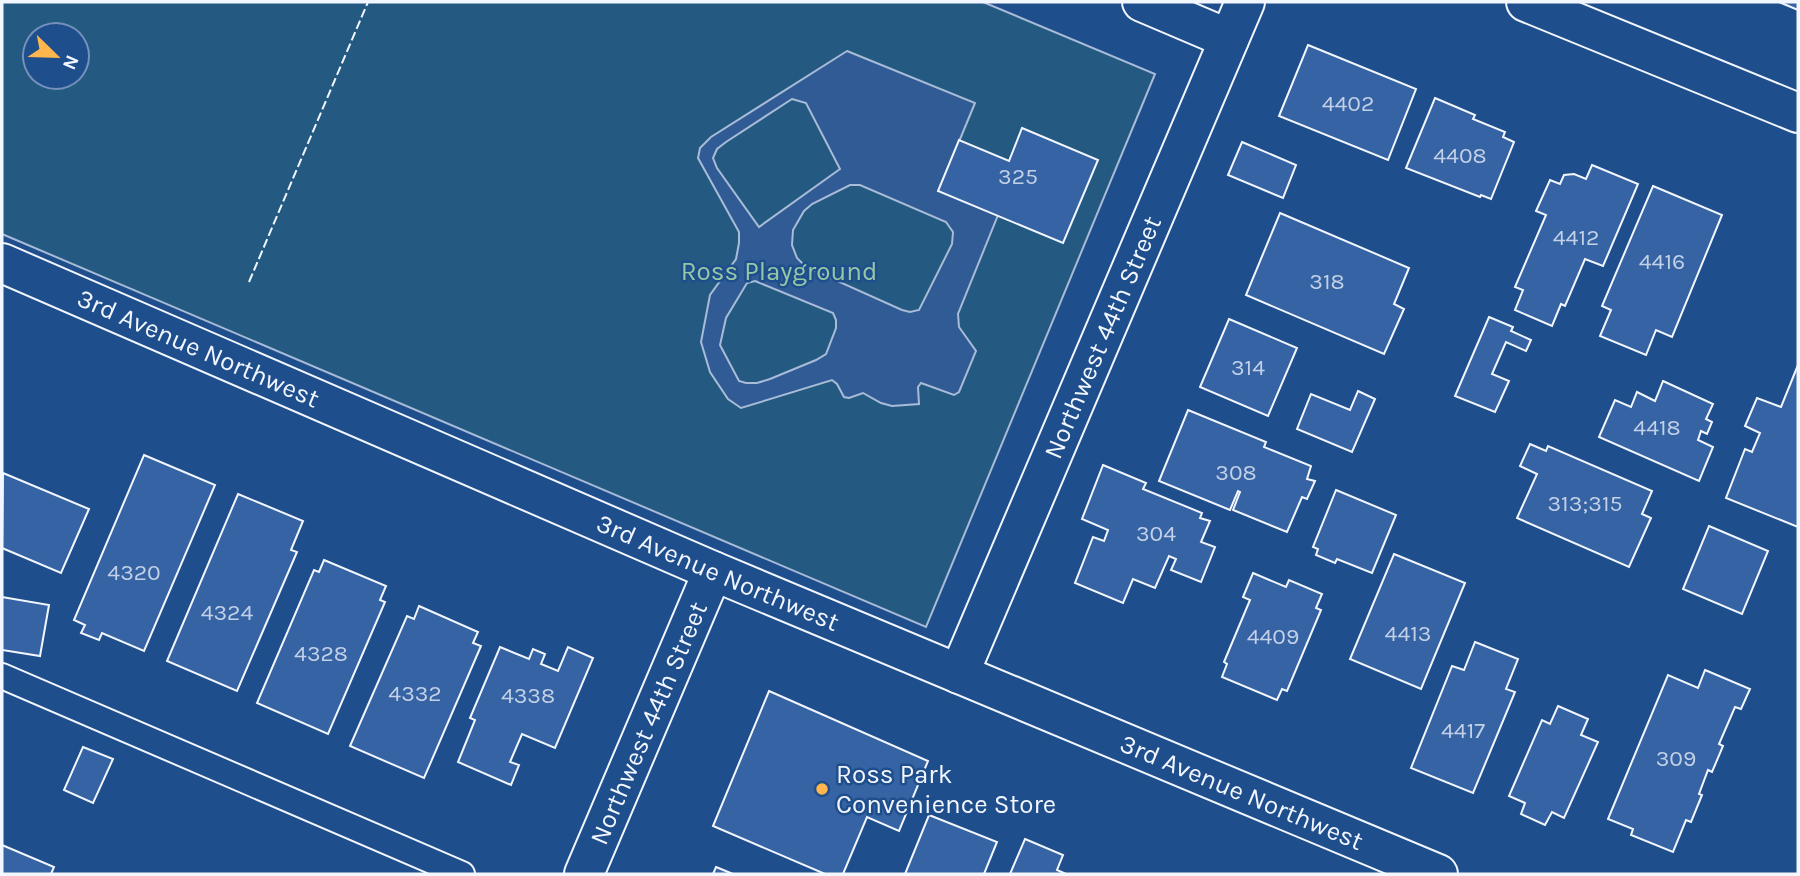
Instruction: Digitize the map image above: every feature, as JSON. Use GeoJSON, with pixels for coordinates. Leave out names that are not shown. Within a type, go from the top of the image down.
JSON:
{"type":"FeatureCollection","features":[{"type":"Feature","properties":{"kind":"street"},"geometry":{"type":"LineString","coordinates":[[1142,2],[1229,39]]}},
{"type":"Feature","properties":{"kind":"street","name":"Northwest 44th Street"},"geometry":{"type":"LineString","coordinates":[[959,674],[1245,2]]}},
{"type":"Feature","properties":{"kind":"street"},"geometry":{"type":"LineString","coordinates":[[1526,2],[1798,113]]}},
{"type":"Feature","properties":{"kind":"street","name":"3rd Avenue Northwest"},"geometry":{"type":"LineString","coordinates":[[2,263],[713,571],[1438,874]]}},
{"type":"Feature","properties":{"kind":"street","name":"Northwest 44th Street"},"geometry":{"type":"LineString","coordinates":[[584,874],[713,571]]}},
{"type":"Feature","properties":{"kind":"lane"},"geometry":{"type":"LineString","coordinates":[[2,676],[463,874]]}},
{"type":"Feature","properties":{"kind":"green space","name":"Ross Playground"},"geometry":{"type":"Polygon","coordinates":[[[2,2],[983,2],[1155,74],[926,627],[2,234],[2,2]]]}},
{"type":"Feature","properties":{"kind":"shaded area"},"geometry":{"type":"Polygon","coordinates":[[[847,51],[975,103],[939,190],[998,215],[958,314],[959,327],[976,351],[959,392],[954,395],[921,383],[918,387],[919,404],[892,406],[863,393],[844,397],[832,380],[741,408],[728,399],[710,372],[701,342],[710,295],[736,259],[739,243],[739,232],[698,158],[700,148],[711,137],[847,51]],[[792,99],[726,142],[717,149],[713,158],[717,168],[759,227],[840,169],[806,103],[792,99]],[[850,185],[812,204],[804,211],[793,230],[792,245],[797,258],[806,267],[902,310],[919,310],[952,244],[953,232],[946,222],[860,185],[850,185]],[[755,281],[747,283],[726,318],[720,345],[739,381],[757,383],[770,379],[826,354],[836,328],[833,313],[755,281]]]}},
{"type":"Feature","properties":{"kind":"building"},"geometry":{"type":"Polygon","coordinates":[[[1779,2],[1798,2],[1798,10],[1779,2]]]}},
{"type":"Feature","properties":{"kind":"building"},"geometry":{"type":"Polygon","coordinates":[[[1308,45],[1416,89],[1388,160],[1279,116],[1308,45]]]}},
{"type":"Feature","properties":{"kind":"building"},"geometry":{"type":"Polygon","coordinates":[[[1435,98],[1475,115],[1473,119],[1505,132],[1503,137],[1514,142],[1491,199],[1406,168],[1435,98]]]}},
{"type":"Feature","properties":{"kind":"building"},"geometry":{"type":"Polygon","coordinates":[[[1022,128],[1098,160],[1063,243],[938,191],[959,140],[1009,161],[1022,128]]]}},
{"type":"Feature","properties":{"kind":"building"},"geometry":{"type":"Polygon","coordinates":[[[1242,142],[1296,165],[1283,198],[1228,175],[1242,142]]]}},
{"type":"Feature","properties":{"kind":"building"},"geometry":{"type":"Polygon","coordinates":[[[1592,165],[1638,184],[1603,266],[1585,259],[1565,306],[1561,304],[1552,326],[1515,310],[1523,290],[1515,287],[1546,215],[1536,211],[1550,180],[1560,184],[1564,175],[1574,174],[1586,179],[1592,165]]]}},
{"type":"Feature","properties":{"kind":"building"},"geometry":{"type":"Polygon","coordinates":[[[1653,186],[1722,215],[1672,337],[1656,330],[1646,355],[1600,336],[1611,310],[1602,306],[1653,186]]]}},
{"type":"Feature","properties":{"kind":"building"},"geometry":{"type":"Polygon","coordinates":[[[1280,213],[1409,268],[1394,304],[1404,309],[1384,354],[1246,295],[1280,213]]]}},
{"type":"Feature","properties":{"kind":"building"},"geometry":{"type":"Polygon","coordinates":[[[1489,317],[1513,327],[1511,331],[1531,340],[1526,351],[1506,342],[1492,374],[1509,381],[1495,412],[1455,396],[1489,317]]]}},
{"type":"Feature","properties":{"kind":"building"},"geometry":{"type":"Polygon","coordinates":[[[1229,319],[1297,348],[1268,416],[1200,387],[1229,319]]]}},
{"type":"Feature","properties":{"kind":"building"},"geometry":{"type":"Polygon","coordinates":[[[1798,365],[1798,527],[1726,498],[1745,449],[1752,452],[1760,433],[1745,426],[1757,398],[1781,407],[1798,365]]]}},
{"type":"Feature","properties":{"kind":"building"},"geometry":{"type":"Polygon","coordinates":[[[1663,381],[1713,404],[1706,419],[1712,422],[1707,434],[1701,431],[1698,440],[1713,447],[1699,481],[1599,437],[1615,400],[1631,407],[1637,392],[1655,401],[1663,381]]]}},
{"type":"Feature","properties":{"kind":"building"},"geometry":{"type":"Polygon","coordinates":[[[1358,391],[1375,399],[1352,452],[1297,429],[1311,394],[1350,410],[1358,391]]]}},
{"type":"Feature","properties":{"kind":"building"},"geometry":{"type":"Polygon","coordinates":[[[1188,410],[1266,442],[1264,447],[1311,466],[1307,479],[1315,481],[1307,499],[1302,497],[1287,532],[1233,510],[1240,492],[1238,491],[1230,510],[1159,481],[1188,410]]]}},
{"type":"Feature","properties":{"kind":"building"},"geometry":{"type":"Polygon","coordinates":[[[1530,444],[1546,451],[1548,446],[1652,491],[1642,514],[1651,518],[1629,567],[1517,518],[1537,474],[1520,466],[1530,444]]]}},
{"type":"Feature","properties":{"kind":"building"},"geometry":{"type":"Polygon","coordinates":[[[144,455],[215,485],[144,651],[102,633],[99,640],[81,633],[85,625],[74,620],[144,455]]]}},
{"type":"Feature","properties":{"kind":"building"},"geometry":{"type":"Polygon","coordinates":[[[1103,465],[1146,483],[1143,489],[1202,513],[1200,518],[1210,521],[1201,542],[1215,547],[1201,582],[1171,570],[1176,559],[1169,556],[1155,588],[1133,579],[1123,603],[1075,583],[1093,537],[1104,541],[1108,530],[1082,519],[1103,465]]]}},
{"type":"Feature","properties":{"kind":"building"},"geometry":{"type":"Polygon","coordinates":[[[3,473],[89,509],[61,573],[2,548],[3,473]]]}},
{"type":"Feature","properties":{"kind":"building"},"geometry":{"type":"Polygon","coordinates":[[[1336,490],[1396,515],[1372,573],[1337,559],[1335,563],[1316,555],[1318,549],[1313,547],[1336,490]]]}},
{"type":"Feature","properties":{"kind":"building"},"geometry":{"type":"Polygon","coordinates":[[[238,494],[303,521],[291,550],[297,552],[237,691],[167,661],[238,494]]]}},
{"type":"Feature","properties":{"kind":"building"},"geometry":{"type":"Polygon","coordinates":[[[1709,526],[1768,551],[1742,614],[1683,589],[1709,526]]]}},
{"type":"Feature","properties":{"kind":"building"},"geometry":{"type":"Polygon","coordinates":[[[1394,554],[1465,583],[1421,689],[1350,659],[1394,554]]]}},
{"type":"Feature","properties":{"kind":"building"},"geometry":{"type":"Polygon","coordinates":[[[324,560],[386,586],[380,600],[385,602],[328,734],[257,703],[314,570],[319,572],[324,560]]]}},
{"type":"Feature","properties":{"kind":"building"},"geometry":{"type":"Polygon","coordinates":[[[1253,573],[1286,587],[1289,580],[1322,594],[1316,608],[1321,610],[1287,691],[1282,689],[1277,700],[1222,677],[1227,664],[1224,662],[1250,600],[1243,597],[1253,573]]]}},
{"type":"Feature","properties":{"kind":"building"},"geometry":{"type":"Polygon","coordinates":[[[2,597],[49,605],[40,656],[2,650],[2,597]]]}},
{"type":"Feature","properties":{"kind":"building"},"geometry":{"type":"Polygon","coordinates":[[[419,606],[478,632],[473,643],[481,646],[424,778],[350,746],[407,616],[414,619],[419,606]]]}},
{"type":"Feature","properties":{"kind":"building"},"geometry":{"type":"Polygon","coordinates":[[[1475,642],[1518,659],[1506,689],[1515,692],[1473,793],[1411,768],[1452,666],[1464,670],[1475,642]]]}},
{"type":"Feature","properties":{"kind":"building"},"geometry":{"type":"Polygon","coordinates":[[[500,647],[529,659],[533,649],[545,654],[541,664],[558,671],[568,647],[593,658],[555,748],[522,734],[510,762],[519,765],[511,785],[458,762],[475,720],[470,718],[500,647]]]}},
{"type":"Feature","properties":{"kind":"building"},"geometry":{"type":"Polygon","coordinates":[[[1705,670],[1750,689],[1741,709],[1735,707],[1719,744],[1723,746],[1712,772],[1708,770],[1691,822],[1686,820],[1673,852],[1631,835],[1633,829],[1608,819],[1668,675],[1698,688],[1705,670]]]}},
{"type":"Feature","properties":{"kind":"building","name":"Ross Park Convenience Store"},"geometry":{"type":"Polygon","coordinates":[[[769,691],[928,761],[899,831],[867,817],[843,874],[825,874],[713,826],[769,691]]]}},
{"type":"Feature","properties":{"kind":"building"},"geometry":{"type":"Polygon","coordinates":[[[1558,706],[1588,719],[1581,735],[1598,742],[1564,818],[1552,812],[1545,825],[1521,814],[1525,803],[1509,796],[1542,720],[1550,724],[1558,706]]]}},
{"type":"Feature","properties":{"kind":"building"},"geometry":{"type":"Polygon","coordinates":[[[83,747],[113,759],[93,803],[64,790],[83,747]]]}},
{"type":"Feature","properties":{"kind":"building"},"geometry":{"type":"Polygon","coordinates":[[[929,815],[997,842],[984,874],[905,874],[929,815]]]}},
{"type":"Feature","properties":{"kind":"building"},"geometry":{"type":"Polygon","coordinates":[[[1025,839],[1063,855],[1057,870],[1066,874],[1010,874],[1025,839]]]}},
{"type":"Feature","properties":{"kind":"building"},"geometry":{"type":"Polygon","coordinates":[[[2,845],[54,867],[51,874],[2,874],[2,845]]]}},
{"type":"Feature","properties":{"kind":"building"},"geometry":{"type":"Polygon","coordinates":[[[716,867],[733,874],[713,874],[716,867]]]}},
{"type":"Feature","properties":{"kind":"fence"},"geometry":{"type":"LineString","coordinates":[[249,282],[368,2]]}},
{"type":"Feature","properties":{"kind":"place","name":"Ross Park Convenience Store"},"geometry":{"type":"Point","coordinates":[822,789]}}]}
